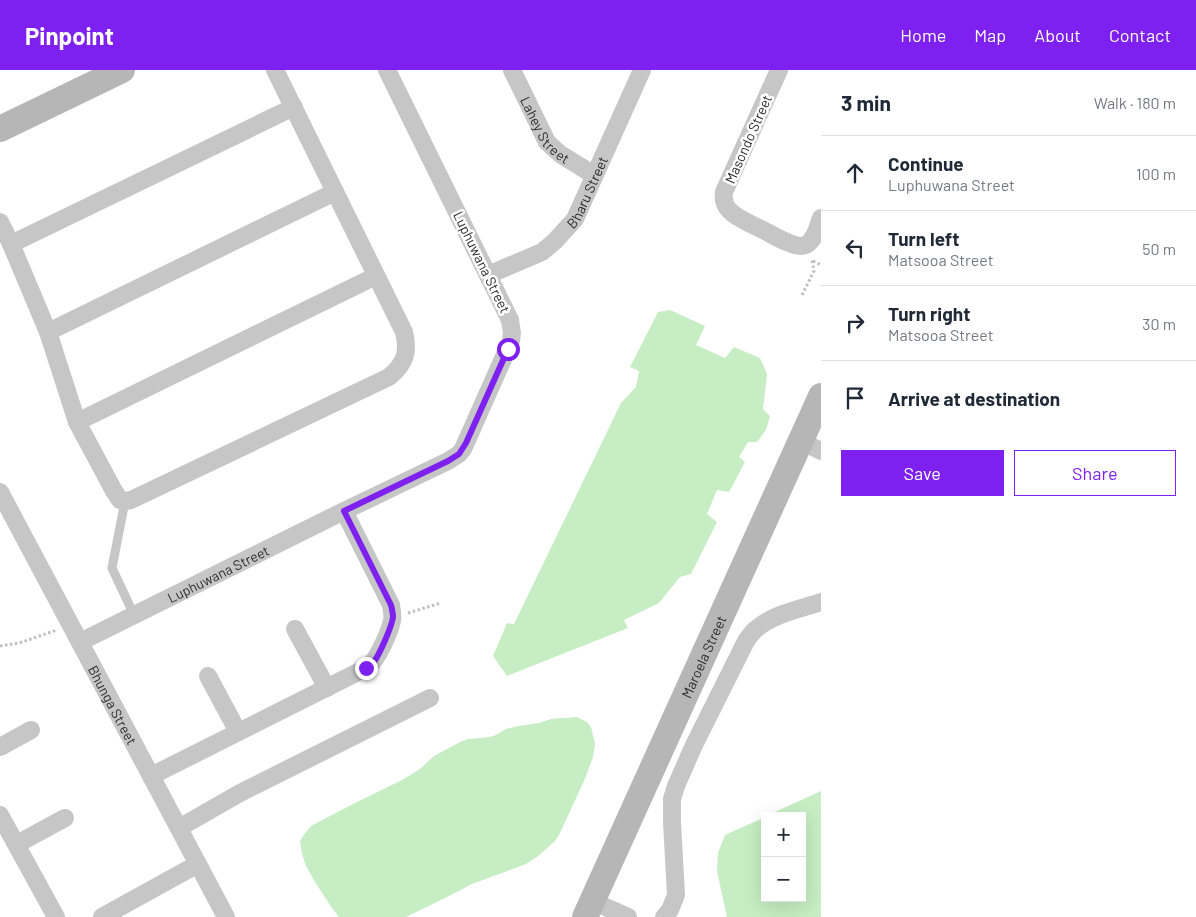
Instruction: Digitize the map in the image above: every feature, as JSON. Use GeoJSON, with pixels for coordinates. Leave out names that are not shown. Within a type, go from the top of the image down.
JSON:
{"type":"FeatureCollection","features":[{"type":"Feature","properties":{"kind":"street"},"geometry":{"type":"LineString","coordinates":[[0,129],[122,70]]}},
{"type":"Feature","properties":{"kind":"street"},"geometry":{"type":"LineString","coordinates":[[0,222],[48,332],[77,422],[120,500],[131,500],[389,377],[396,372],[405,356],[406,340],[404,332],[275,70]]}},
{"type":"Feature","properties":{"kind":"street","name":"Luphuwana Street"},"geometry":{"type":"LineString","coordinates":[[80,642],[448,461],[463,449],[511,341],[510,320],[387,70]]}},
{"type":"Feature","properties":{"kind":"street","name":"Lahey Street"},"geometry":{"type":"LineString","coordinates":[[512,70],[547,142],[560,154],[594,175]]}},
{"type":"Feature","properties":{"kind":"street","name":"Bharu Street"},"geometry":{"type":"LineString","coordinates":[[488,275],[542,252],[575,219],[642,70]]}},
{"type":"Feature","properties":{"kind":"street","name":"Masondo Street"},"geometry":{"type":"LineString","coordinates":[[779,70],[723,196],[729,211],[738,217],[809,253]]}},
{"type":"Feature","properties":{"kind":"street"},"geometry":{"type":"LineString","coordinates":[[11,244],[294,107]]}},
{"type":"Feature","properties":{"kind":"street"},"geometry":{"type":"LineString","coordinates":[[48,332],[335,192]]}},
{"type":"Feature","properties":{"kind":"street"},"geometry":{"type":"LineString","coordinates":[[809,253],[811,240],[816,233],[821,218]]}},
{"type":"Feature","properties":{"kind":"street"},"geometry":{"type":"LineString","coordinates":[[77,422],[376,276]]}},
{"type":"Feature","properties":{"kind":"street","name":"Maroela Street"},"geometry":{"type":"LineString","coordinates":[[588,909],[811,446],[821,396]]}},
{"type":"Feature","properties":{"kind":"street","name":"Bhunga Street"},"geometry":{"type":"LineString","coordinates":[[0,492],[226,917]]}},
{"type":"Feature","properties":{"kind":"street"},"geometry":{"type":"LineString","coordinates":[[151,776],[327,688],[370,666],[374,662],[392,621],[392,610],[344,511]]}},
{"type":"Feature","properties":{"kind":"street"},"geometry":{"type":"LineString","coordinates":[[664,917],[670,910],[676,895],[672,799],[694,744],[746,641],[755,630],[766,622],[780,616],[821,602]]}},
{"type":"Feature","properties":{"kind":"street"},"geometry":{"type":"LineString","coordinates":[[295,629],[327,688]]}},
{"type":"Feature","properties":{"kind":"street"},"geometry":{"type":"LineString","coordinates":[[208,676],[238,732]]}},
{"type":"Feature","properties":{"kind":"street"},"geometry":{"type":"LineString","coordinates":[[179,828],[240,793],[430,698]]}},
{"type":"Feature","properties":{"kind":"street"},"geometry":{"type":"LineString","coordinates":[[0,747],[31,730]]}},
{"type":"Feature","properties":{"kind":"street"},"geometry":{"type":"LineString","coordinates":[[0,816],[56,917]]}},
{"type":"Feature","properties":{"kind":"street"},"geometry":{"type":"LineString","coordinates":[[16,844],[65,818]]}},
{"type":"Feature","properties":{"kind":"street"},"geometry":{"type":"LineString","coordinates":[[102,917],[198,864]]}},
{"type":"Feature","properties":{"kind":"street"},"geometry":{"type":"LineString","coordinates":[[588,909],[628,917]]}},
{"type":"Feature","properties":{"kind":"lane"},"geometry":{"type":"LineString","coordinates":[[125,501],[112,568],[134,615]]}},
{"type":"Feature","properties":{"kind":"path"},"geometry":{"type":"LineString","coordinates":[[809,253],[821,265]]}},
{"type":"Feature","properties":{"kind":"path"},"geometry":{"type":"LineString","coordinates":[[802,295],[814,271],[809,253]]}},
{"type":"Feature","properties":{"kind":"path"},"geometry":{"type":"LineString","coordinates":[[392,621],[404,614],[441,603]]}},
{"type":"Feature","properties":{"kind":"path"},"geometry":{"type":"LineString","coordinates":[[0,646],[19,643],[71,625]]}},
{"type":"Feature","properties":{"kind":"shaded area"},"geometry":{"type":"Polygon","coordinates":[[[670,310],[705,326],[696,345],[725,358],[734,347],[760,358],[767,374],[763,409],[770,416],[766,430],[757,442],[748,442],[739,457],[745,462],[729,492],[717,490],[707,514],[717,522],[691,574],[680,577],[659,603],[624,620],[628,628],[507,676],[493,656],[507,623],[514,624],[621,403],[636,387],[639,371],[630,367],[658,312],[670,310]]]}},
{"type":"Feature","properties":{"kind":"shaded area"},"geometry":{"type":"Polygon","coordinates":[[[577,717],[587,722],[591,727],[595,744],[593,757],[559,835],[537,857],[526,864],[472,884],[406,917],[339,917],[315,882],[302,854],[300,841],[311,826],[402,780],[420,769],[434,756],[462,741],[494,736],[506,729],[551,719],[577,717]]]}},
{"type":"Feature","properties":{"kind":"shaded area"},"geometry":{"type":"Polygon","coordinates":[[[821,791],[821,917],[727,917],[717,871],[718,853],[725,835],[761,819],[761,902],[806,902],[806,812],[775,812],[821,791]]]}},
{"type":"Feature","properties":{"kind":"route"},"geometry":{"type":"LineString","coordinates":[[366,668],[374,662],[393,616],[391,605],[344,511],[459,454],[466,443],[508,349]]}}]}
